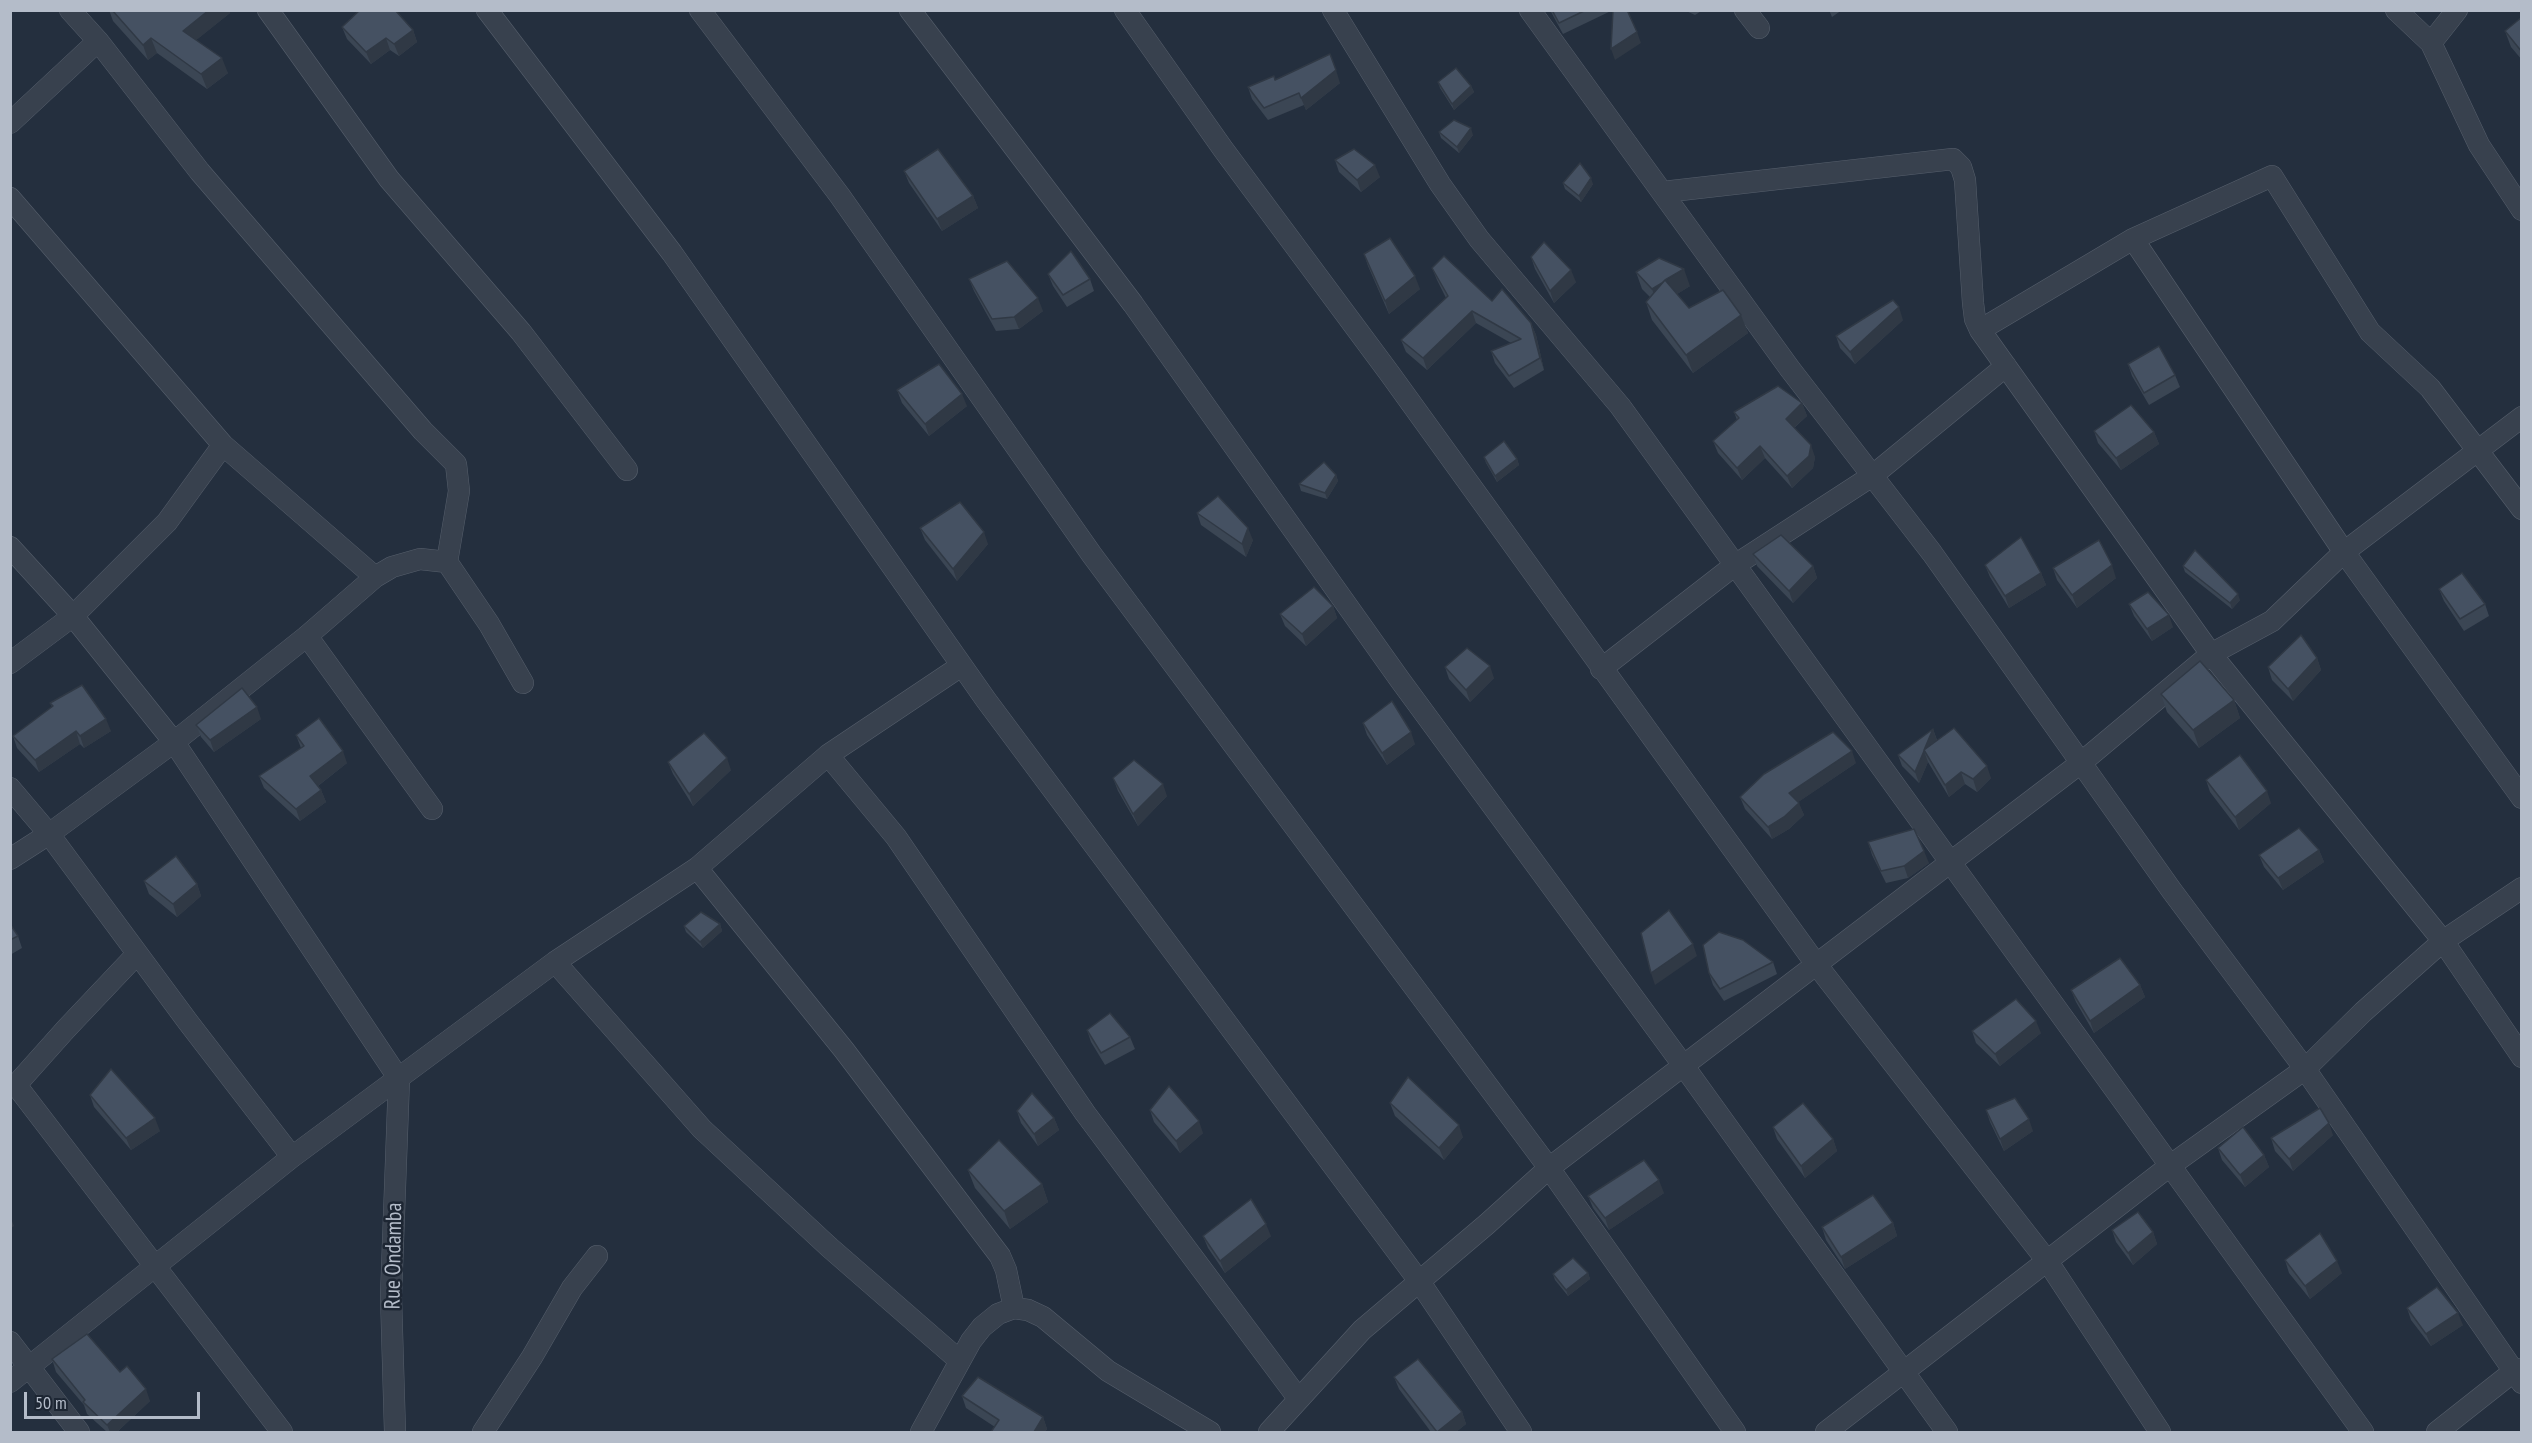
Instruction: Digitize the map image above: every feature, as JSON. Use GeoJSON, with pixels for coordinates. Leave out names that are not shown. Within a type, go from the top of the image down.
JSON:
{"type":"FeatureCollection","features":[{"type":"Feature","properties":{"kind":"street"},"geometry":{"type":"LineString","coordinates":[[70,10],[98,41],[200,172],[423,431],[456,464],[459,491],[447,562],[489,624],[523,683]]}},
{"type":"Feature","properties":{"kind":"street"},"geometry":{"type":"LineString","coordinates":[[268,10],[389,179],[521,332],[627,470]]}},
{"type":"Feature","properties":{"kind":"street"},"geometry":{"type":"LineString","coordinates":[[487,10],[672,253],[961,666],[1419,1281],[1521,1432]]}},
{"type":"Feature","properties":{"kind":"street"},"geometry":{"type":"LineString","coordinates":[[700,10],[840,196],[1092,555],[1548,1168],[1735,1432]]}},
{"type":"Feature","properties":{"kind":"street"},"geometry":{"type":"LineString","coordinates":[[910,10],[1133,304],[1400,680],[1683,1065],[1947,1432]]}},
{"type":"Feature","properties":{"kind":"street"},"geometry":{"type":"LineString","coordinates":[[1125,10],[1222,149],[1397,383],[1601,669],[1816,963],[2048,1262],[2160,1432]]}},
{"type":"Feature","properties":{"kind":"street"},"geometry":{"type":"LineString","coordinates":[[1333,10],[1440,184],[1479,239],[1620,406],[2363,1432]]}},
{"type":"Feature","properties":{"kind":"street"},"geometry":{"type":"LineString","coordinates":[[1530,10],[1577,78],[1663,192],[1790,369],[1932,553],[2172,891],[2305,1069],[2519,1375],[2437,1432]]}},
{"type":"Feature","properties":{"kind":"street"},"geometry":{"type":"LineString","coordinates":[[1745,10],[1759,28]]}},
{"type":"Feature","properties":{"kind":"street"},"geometry":{"type":"LineString","coordinates":[[2396,10],[2431,43],[2479,145],[2522,210]]}},
{"type":"Feature","properties":{"kind":"street"},"geometry":{"type":"LineString","coordinates":[[2431,43],[2457,10]]}},
{"type":"Feature","properties":{"kind":"street"},"geometry":{"type":"LineString","coordinates":[[10,123],[98,41]]}},
{"type":"Feature","properties":{"kind":"street"},"geometry":{"type":"LineString","coordinates":[[1663,192],[1953,159],[1961,167],[1965,180],[1973,303],[1975,319],[1980,330],[2211,654],[2443,941],[2522,1057]]}},
{"type":"Feature","properties":{"kind":"street"},"geometry":{"type":"LineString","coordinates":[[1980,330],[2133,238],[2272,176],[2370,332],[2430,388],[2522,509]]}},
{"type":"Feature","properties":{"kind":"street"},"geometry":{"type":"LineString","coordinates":[[10,198],[223,445],[375,577]]}},
{"type":"Feature","properties":{"kind":"street"},"geometry":{"type":"LineString","coordinates":[[2133,238],[2344,552],[2522,798]]}},
{"type":"Feature","properties":{"kind":"street"},"geometry":{"type":"LineString","coordinates":[[1601,669],[1735,565],[1872,476],[2006,366]]}},
{"type":"Feature","properties":{"kind":"street"},"geometry":{"type":"LineString","coordinates":[[1269,1432],[1362,1330],[1548,1168],[2082,762],[2211,654],[2272,621],[2344,552],[2522,417]]}},
{"type":"Feature","properties":{"kind":"street"},"geometry":{"type":"LineString","coordinates":[[10,663],[73,616],[167,522],[223,445]]}},
{"type":"Feature","properties":{"kind":"street"},"geometry":{"type":"LineString","coordinates":[[10,547],[73,616],[174,742],[399,1079]]}},
{"type":"Feature","properties":{"kind":"street"},"geometry":{"type":"LineString","coordinates":[[10,859],[174,742],[307,636],[375,577],[392,567],[420,559],[447,562]]}},
{"type":"Feature","properties":{"kind":"street"},"geometry":{"type":"LineString","coordinates":[[307,636],[432,809]]}},
{"type":"Feature","properties":{"kind":"street"},"geometry":{"type":"LineString","coordinates":[[10,1382],[291,1157],[555,962],[697,868],[828,755],[961,666]]}},
{"type":"Feature","properties":{"kind":"street"},"geometry":{"type":"LineString","coordinates":[[828,755],[896,837],[1085,1113],[1299,1398]]}},
{"type":"Feature","properties":{"kind":"street"},"geometry":{"type":"LineString","coordinates":[[10,788],[48,834],[291,1157]]}},
{"type":"Feature","properties":{"kind":"street"},"geometry":{"type":"LineString","coordinates":[[697,868],[844,1050],[1000,1256],[1006,1270],[1014,1308]]}},
{"type":"Feature","properties":{"kind":"street"},"geometry":{"type":"LineString","coordinates":[[1826,1432],[2171,1165],[2305,1069],[2363,1012],[2443,941],[2522,888]]}},
{"type":"Feature","properties":{"kind":"street"},"geometry":{"type":"LineString","coordinates":[[137,954],[13,1086],[156,1264],[282,1432]]}},
{"type":"Feature","properties":{"kind":"street"},"geometry":{"type":"LineString","coordinates":[[555,962],[702,1129],[829,1247],[960,1361]]}},
{"type":"Feature","properties":{"kind":"street","name":"Rue Ondamba"},"geometry":{"type":"LineString","coordinates":[[395,1432],[391,1296],[399,1079]]}},
{"type":"Feature","properties":{"kind":"street"},"geometry":{"type":"LineString","coordinates":[[483,1432],[532,1357],[572,1288],[597,1256]]}},
{"type":"Feature","properties":{"kind":"street"},"geometry":{"type":"LineString","coordinates":[[921,1432],[960,1361],[982,1328],[998,1314],[1014,1308],[1028,1310],[1043,1317],[1108,1371],[1210,1432]]}},
{"type":"Feature","properties":{"kind":"street"},"geometry":{"type":"LineString","coordinates":[[10,1342],[79,1432]]}},
{"type":"Feature","properties":{"kind":"building"},"geometry":{"type":"Polygon","coordinates":[[[112,10],[209,10],[183,31],[222,58],[201,74],[151,38],[143,45],[112,10]]]}},
{"type":"Feature","properties":{"kind":"building"},"geometry":{"type":"Polygon","coordinates":[[[360,10],[395,10],[413,30],[394,44],[386,38],[366,52],[342,27],[360,10]]]}},
{"type":"Feature","properties":{"kind":"building"},"geometry":{"type":"Polygon","coordinates":[[[1552,10],[1586,10],[1559,23],[1552,10]]]}},
{"type":"Feature","properties":{"kind":"building"},"geometry":{"type":"Polygon","coordinates":[[[1613,10],[1627,10],[1637,32],[1611,49],[1613,10]]]}},
{"type":"Feature","properties":{"kind":"building"},"geometry":{"type":"Polygon","coordinates":[[[2522,17],[2522,52],[2505,31],[2522,17]]]}},
{"type":"Feature","properties":{"kind":"building"},"geometry":{"type":"Polygon","coordinates":[[[1330,54],[1336,70],[1301,98],[1299,93],[1264,108],[1248,87],[1274,76],[1275,80],[1330,54]]]}},
{"type":"Feature","properties":{"kind":"building"},"geometry":{"type":"Polygon","coordinates":[[[1456,68],[1471,86],[1452,104],[1438,82],[1456,68]]]}},
{"type":"Feature","properties":{"kind":"building"},"geometry":{"type":"Polygon","coordinates":[[[1454,120],[1471,128],[1457,147],[1439,132],[1454,120]]]}},
{"type":"Feature","properties":{"kind":"building"},"geometry":{"type":"Polygon","coordinates":[[[938,149],[973,196],[937,219],[904,171],[938,149]]]}},
{"type":"Feature","properties":{"kind":"building"},"geometry":{"type":"Polygon","coordinates":[[[1354,149],[1375,165],[1357,180],[1335,160],[1354,149]]]}},
{"type":"Feature","properties":{"kind":"building"},"geometry":{"type":"Polygon","coordinates":[[[1580,163],[1591,178],[1579,196],[1563,183],[1580,163]]]}},
{"type":"Feature","properties":{"kind":"building"},"geometry":{"type":"Polygon","coordinates":[[[1390,238],[1415,276],[1385,301],[1364,254],[1390,238]]]}},
{"type":"Feature","properties":{"kind":"building"},"geometry":{"type":"Polygon","coordinates":[[[1544,242],[1571,270],[1550,291],[1531,257],[1544,242]]]}},
{"type":"Feature","properties":{"kind":"building"},"geometry":{"type":"Polygon","coordinates":[[[1071,251],[1090,279],[1063,295],[1048,274],[1071,251]]]}},
{"type":"Feature","properties":{"kind":"building"},"geometry":{"type":"Polygon","coordinates":[[[1444,256],[1492,301],[1502,289],[1531,323],[1540,358],[1509,376],[1491,351],[1521,339],[1472,311],[1423,358],[1401,340],[1448,296],[1432,268],[1444,256]]]}},
{"type":"Feature","properties":{"kind":"building"},"geometry":{"type":"Polygon","coordinates":[[[1659,258],[1684,269],[1652,289],[1636,272],[1659,258]]]}},
{"type":"Feature","properties":{"kind":"building"},"geometry":{"type":"Polygon","coordinates":[[[1007,261],[1038,298],[1014,317],[992,319],[969,279],[1007,261]]]}},
{"type":"Feature","properties":{"kind":"building"},"geometry":{"type":"Polygon","coordinates":[[[1665,280],[1689,308],[1723,290],[1741,315],[1686,355],[1646,302],[1665,280]]]}},
{"type":"Feature","properties":{"kind":"building"},"geometry":{"type":"Polygon","coordinates":[[[1893,300],[1899,307],[1850,352],[1836,336],[1893,300]]]}},
{"type":"Feature","properties":{"kind":"building"},"geometry":{"type":"Polygon","coordinates":[[[2159,346],[2175,375],[2144,393],[2128,364],[2159,346]]]}},
{"type":"Feature","properties":{"kind":"building"},"geometry":{"type":"Polygon","coordinates":[[[939,364],[962,394],[925,424],[897,390],[939,364]]]}},
{"type":"Feature","properties":{"kind":"building"},"geometry":{"type":"Polygon","coordinates":[[[1778,386],[1802,403],[1786,419],[1811,445],[1809,456],[1787,476],[1760,446],[1737,468],[1713,441],[1739,418],[1734,412],[1778,386]]]}},
{"type":"Feature","properties":{"kind":"building"},"geometry":{"type":"Polygon","coordinates":[[[2131,405],[2154,432],[2116,458],[2094,431],[2131,405]]]}},
{"type":"Feature","properties":{"kind":"building"},"geometry":{"type":"Polygon","coordinates":[[[1504,441],[1517,459],[1495,476],[1484,457],[1504,441]]]}},
{"type":"Feature","properties":{"kind":"building"},"geometry":{"type":"Polygon","coordinates":[[[1324,462],[1336,475],[1325,493],[1299,484],[1324,462]]]}},
{"type":"Feature","properties":{"kind":"building"},"geometry":{"type":"Polygon","coordinates":[[[1218,496],[1248,528],[1242,544],[1197,513],[1218,496]]]}},
{"type":"Feature","properties":{"kind":"building"},"geometry":{"type":"Polygon","coordinates":[[[960,502],[984,532],[953,569],[920,528],[960,502]]]}},
{"type":"Feature","properties":{"kind":"building"},"geometry":{"type":"Polygon","coordinates":[[[1781,535],[1813,566],[1789,591],[1753,554],[1781,535]]]}},
{"type":"Feature","properties":{"kind":"building"},"geometry":{"type":"Polygon","coordinates":[[[2021,537],[2041,573],[2005,596],[1985,565],[2021,537]]]}},
{"type":"Feature","properties":{"kind":"building"},"geometry":{"type":"Polygon","coordinates":[[[2099,540],[2112,565],[2072,595],[2053,568],[2099,540]]]}},
{"type":"Feature","properties":{"kind":"building"},"geometry":{"type":"Polygon","coordinates":[[[2195,550],[2238,594],[2230,603],[2183,566],[2195,550]]]}},
{"type":"Feature","properties":{"kind":"building"},"geometry":{"type":"Polygon","coordinates":[[[2462,573],[2485,604],[2460,619],[2439,589],[2462,573]]]}},
{"type":"Feature","properties":{"kind":"building"},"geometry":{"type":"Polygon","coordinates":[[[1314,587],[1333,606],[1302,634],[1280,614],[1314,587]]]}},
{"type":"Feature","properties":{"kind":"building"},"geometry":{"type":"Polygon","coordinates":[[[2148,592],[2169,615],[2147,629],[2129,604],[2148,592]]]}},
{"type":"Feature","properties":{"kind":"building"},"geometry":{"type":"Polygon","coordinates":[[[2301,635],[2317,658],[2288,689],[2268,667],[2301,635]]]}},
{"type":"Feature","properties":{"kind":"building"},"geometry":{"type":"Polygon","coordinates":[[[1467,648],[1490,666],[1466,690],[1445,667],[1467,648]]]}},
{"type":"Feature","properties":{"kind":"building"},"geometry":{"type":"Polygon","coordinates":[[[2200,661],[2234,700],[2193,730],[2161,694],[2200,661]]]}},
{"type":"Feature","properties":{"kind":"building"},"geometry":{"type":"Polygon","coordinates":[[[82,685],[106,719],[80,736],[76,731],[35,760],[13,736],[53,706],[50,703],[82,685]]]}},
{"type":"Feature","properties":{"kind":"building"},"geometry":{"type":"Polygon","coordinates":[[[242,688],[257,707],[210,740],[196,725],[242,688]]]}},
{"type":"Feature","properties":{"kind":"building"},"geometry":{"type":"Polygon","coordinates":[[[1392,701],[1411,732],[1382,753],[1363,723],[1392,701]]]}},
{"type":"Feature","properties":{"kind":"building"},"geometry":{"type":"Polygon","coordinates":[[[319,718],[343,751],[310,776],[321,790],[296,809],[259,776],[304,746],[296,735],[319,718]]]}},
{"type":"Feature","properties":{"kind":"building"},"geometry":{"type":"Polygon","coordinates":[[[1954,728],[1987,766],[1973,779],[1961,772],[1945,785],[1924,750],[1954,728]]]}},
{"type":"Feature","properties":{"kind":"building"},"geometry":{"type":"Polygon","coordinates":[[[1933,729],[1924,751],[1915,772],[1898,755],[1933,729]]]}},
{"type":"Feature","properties":{"kind":"building"},"geometry":{"type":"Polygon","coordinates":[[[1833,732],[1852,751],[1789,793],[1799,803],[1784,817],[1768,827],[1740,797],[1764,774],[1833,732]]]}},
{"type":"Feature","properties":{"kind":"building"},"geometry":{"type":"Polygon","coordinates":[[[704,733],[727,758],[689,794],[668,762],[704,733]]]}},
{"type":"Feature","properties":{"kind":"building"},"geometry":{"type":"Polygon","coordinates":[[[2240,755],[2267,791],[2235,817],[2206,780],[2240,755]]]}},
{"type":"Feature","properties":{"kind":"building"},"geometry":{"type":"Polygon","coordinates":[[[1134,760],[1163,784],[1133,814],[1113,778],[1134,760]]]}},
{"type":"Feature","properties":{"kind":"building"},"geometry":{"type":"Polygon","coordinates":[[[2299,828],[2319,850],[2278,878],[2259,855],[2299,828]]]}},
{"type":"Feature","properties":{"kind":"building"},"geometry":{"type":"Polygon","coordinates":[[[1914,829],[1924,851],[1904,866],[1881,871],[1868,842],[1914,829]]]}},
{"type":"Feature","properties":{"kind":"building"},"geometry":{"type":"Polygon","coordinates":[[[176,856],[197,884],[173,904],[144,881],[176,856]]]}},
{"type":"Feature","properties":{"kind":"building"},"geometry":{"type":"Polygon","coordinates":[[[1669,910],[1693,944],[1651,973],[1641,933],[1669,910]]]}},
{"type":"Feature","properties":{"kind":"building"},"geometry":{"type":"Polygon","coordinates":[[[701,912],[720,924],[700,942],[684,926],[701,912]]]}},
{"type":"Feature","properties":{"kind":"building"},"geometry":{"type":"Polygon","coordinates":[[[10,924],[18,936],[10,940],[10,924]]]}},
{"type":"Feature","properties":{"kind":"building"},"geometry":{"type":"Polygon","coordinates":[[[1719,932],[1743,940],[1773,962],[1720,989],[1709,973],[1703,945],[1719,932]]]}},
{"type":"Feature","properties":{"kind":"building"},"geometry":{"type":"Polygon","coordinates":[[[2120,958],[2140,985],[2090,1021],[2071,990],[2120,958]]]}},
{"type":"Feature","properties":{"kind":"building"},"geometry":{"type":"Polygon","coordinates":[[[2016,999],[2036,1021],[1995,1054],[1972,1031],[2016,999]]]}},
{"type":"Feature","properties":{"kind":"building"},"geometry":{"type":"Polygon","coordinates":[[[1110,1013],[1130,1037],[1101,1053],[1087,1030],[1110,1013]]]}},
{"type":"Feature","properties":{"kind":"building"},"geometry":{"type":"Polygon","coordinates":[[[111,1069],[155,1118],[126,1138],[90,1095],[111,1069]]]}},
{"type":"Feature","properties":{"kind":"building"},"geometry":{"type":"Polygon","coordinates":[[[1408,1077],[1459,1125],[1439,1148],[1390,1103],[1408,1077]]]}},
{"type":"Feature","properties":{"kind":"building"},"geometry":{"type":"Polygon","coordinates":[[[1169,1086],[1199,1121],[1176,1141],[1150,1110],[1169,1086]]]}},
{"type":"Feature","properties":{"kind":"building"},"geometry":{"type":"Polygon","coordinates":[[[1032,1093],[1054,1118],[1034,1134],[1017,1111],[1032,1093]]]}},
{"type":"Feature","properties":{"kind":"building"},"geometry":{"type":"Polygon","coordinates":[[[2015,1098],[2029,1119],[2000,1139],[1986,1110],[2015,1098]]]}},
{"type":"Feature","properties":{"kind":"building"},"geometry":{"type":"Polygon","coordinates":[[[1803,1103],[1833,1139],[1801,1166],[1773,1127],[1803,1103]]]}},
{"type":"Feature","properties":{"kind":"building"},"geometry":{"type":"Polygon","coordinates":[[[2320,1108],[2329,1123],[2289,1159],[2271,1138],[2320,1108]]]}},
{"type":"Feature","properties":{"kind":"building"},"geometry":{"type":"Polygon","coordinates":[[[2243,1127],[2264,1155],[2240,1175],[2218,1148],[2243,1127]]]}},
{"type":"Feature","properties":{"kind":"building"},"geometry":{"type":"Polygon","coordinates":[[[999,1140],[1042,1184],[1004,1211],[968,1170],[999,1140]]]}},
{"type":"Feature","properties":{"kind":"building"},"geometry":{"type":"Polygon","coordinates":[[[1644,1160],[1659,1180],[1605,1218],[1588,1196],[1644,1160]]]}},
{"type":"Feature","properties":{"kind":"building"},"geometry":{"type":"Polygon","coordinates":[[[1873,1195],[1893,1223],[1841,1257],[1822,1227],[1873,1195]]]}},
{"type":"Feature","properties":{"kind":"building"},"geometry":{"type":"Polygon","coordinates":[[[1251,1199],[1266,1224],[1220,1261],[1203,1236],[1251,1199]]]}},
{"type":"Feature","properties":{"kind":"building"},"geometry":{"type":"Polygon","coordinates":[[[2138,1212],[2153,1232],[2128,1253],[2112,1230],[2138,1212]]]}},
{"type":"Feature","properties":{"kind":"building"},"geometry":{"type":"Polygon","coordinates":[[[2320,1233],[2337,1261],[2305,1286],[2285,1260],[2320,1233]]]}},
{"type":"Feature","properties":{"kind":"building"},"geometry":{"type":"Polygon","coordinates":[[[1573,1258],[1588,1273],[1566,1290],[1553,1274],[1573,1258]]]}},
{"type":"Feature","properties":{"kind":"building"},"geometry":{"type":"Polygon","coordinates":[[[2437,1287],[2458,1313],[2426,1334],[2407,1308],[2437,1287]]]}},
{"type":"Feature","properties":{"kind":"building"},"geometry":{"type":"Polygon","coordinates":[[[87,1334],[120,1372],[127,1366],[146,1389],[107,1425],[83,1402],[85,1400],[52,1359],[87,1334]]]}},
{"type":"Feature","properties":{"kind":"building"},"geometry":{"type":"Polygon","coordinates":[[[1418,1359],[1462,1412],[1437,1432],[1394,1377],[1418,1359]]]}},
{"type":"Feature","properties":{"kind":"building"},"geometry":{"type":"Polygon","coordinates":[[[978,1377],[1043,1417],[1034,1432],[991,1432],[999,1420],[962,1396],[978,1377]]]}}]}
